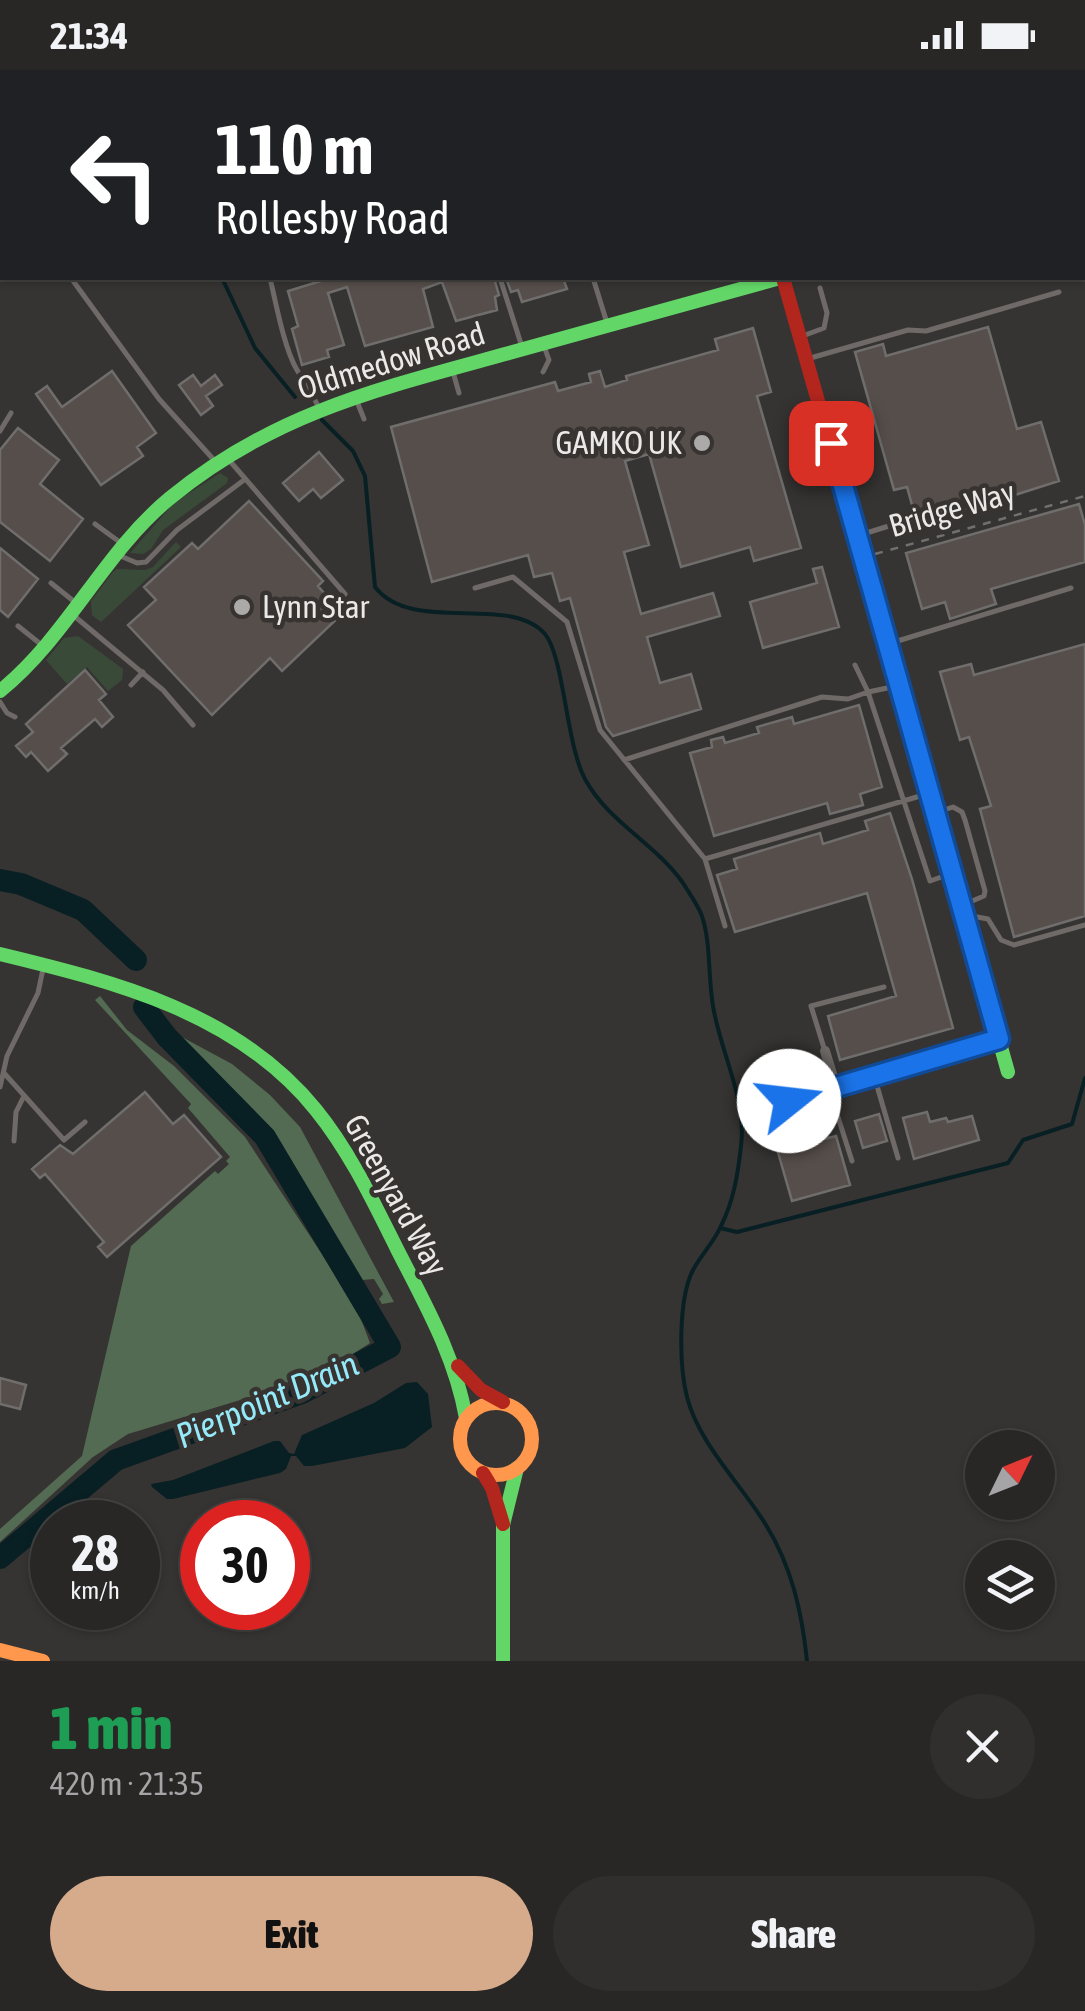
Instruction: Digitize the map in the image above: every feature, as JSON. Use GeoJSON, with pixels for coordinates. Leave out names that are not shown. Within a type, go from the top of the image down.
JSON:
{"type":"FeatureCollection","features":[{"type":"Feature","properties":{"kind":"main road","name":"Oldmedow Road"},"geometry":{"type":"LineString","coordinates":[[0,691],[46,648],[119,549],[170,494],[318,407],[775,280]]}},
{"type":"Feature","properties":{"kind":"main road"},"geometry":{"type":"LineString","coordinates":[[783,280],[1008,1072]]}},
{"type":"Feature","properties":{"kind":"main road","name":"Greenyard Way"},"geometry":{"type":"LineString","coordinates":[[0,954],[160,998],[225,1030],[270,1062],[305,1096],[348,1156],[454,1362],[466,1418]]}},
{"type":"Feature","properties":{"kind":"main road","name":"Greenyard Way"},"geometry":{"type":"LineString","coordinates":[[454,1362],[481,1390],[509,1406]]}},
{"type":"Feature","properties":{"kind":"main road"},"geometry":{"type":"LineString","coordinates":[[503,1661],[503,1525],[517,1468],[529,1452],[531,1432],[527,1421],[509,1406],[486,1404],[466,1418],[460,1447],[473,1467],[495,1475],[517,1468]]}},
{"type":"Feature","properties":{"kind":"main road"},"geometry":{"type":"LineString","coordinates":[[483,1473],[492,1488],[503,1525]]}},
{"type":"Feature","properties":{"kind":"main road"},"geometry":{"type":"LineString","coordinates":[[0,1650],[43,1661]]}},
{"type":"Feature","properties":{"kind":"street"},"geometry":{"type":"LineString","coordinates":[[789,1101],[999,1039]]}},
{"type":"Feature","properties":{"kind":"street"},"geometry":{"type":"LineString","coordinates":[[825,1051],[833,1088]]}},
{"type":"Feature","properties":{"kind":"lane"},"geometry":{"type":"LineString","coordinates":[[72,280],[159,399],[245,479],[346,594]]}},
{"type":"Feature","properties":{"kind":"lane"},"geometry":{"type":"LineString","coordinates":[[270,280],[295,368],[307,382],[318,407]]}},
{"type":"Feature","properties":{"kind":"lane"},"geometry":{"type":"LineString","coordinates":[[501,280],[523,350]]}},
{"type":"Feature","properties":{"kind":"lane"},"geometry":{"type":"LineString","coordinates":[[594,280],[608,326]]}},
{"type":"Feature","properties":{"kind":"lane"},"geometry":{"type":"LineString","coordinates":[[800,338],[824,328],[827,314],[820,288]]}},
{"type":"Feature","properties":{"kind":"lane"},"geometry":{"type":"LineString","coordinates":[[807,359],[908,330],[926,331],[1059,292]]}},
{"type":"Feature","properties":{"kind":"lane"},"geometry":{"type":"LineString","coordinates":[[543,372],[549,360],[544,344]]}},
{"type":"Feature","properties":{"kind":"lane"},"geometry":{"type":"LineString","coordinates":[[452,369],[459,393]]}},
{"type":"Feature","properties":{"kind":"lane"},"geometry":{"type":"LineString","coordinates":[[354,396],[364,420]]}},
{"type":"Feature","properties":{"kind":"lane"},"geometry":{"type":"LineString","coordinates":[[0,432],[10,413]]}},
{"type":"Feature","properties":{"kind":"lane"},"geometry":{"type":"LineString","coordinates":[[831,443],[860,434]]}},
{"type":"Feature","properties":{"kind":"lane"},"geometry":{"type":"LineString","coordinates":[[95,524],[126,560],[146,562],[177,530],[245,479]]}},
{"type":"Feature","properties":{"kind":"lane"},"geometry":{"type":"LineString","coordinates":[[858,536],[904,521]]}},
{"type":"Feature","properties":{"kind":"lane"},"geometry":{"type":"LineString","coordinates":[[475,588],[513,577],[567,622],[600,730],[705,859],[725,926]]}},
{"type":"Feature","properties":{"kind":"lane"},"geometry":{"type":"LineString","coordinates":[[52,583],[74,609],[163,690],[193,726]]}},
{"type":"Feature","properties":{"kind":"lane"},"geometry":{"type":"LineString","coordinates":[[888,644],[1072,588]]}},
{"type":"Feature","properties":{"kind":"lane"},"geometry":{"type":"LineString","coordinates":[[18,626],[46,648]]}},
{"type":"Feature","properties":{"kind":"lane"},"geometry":{"type":"LineString","coordinates":[[855,665],[868,692],[930,881],[952,874]]}},
{"type":"Feature","properties":{"kind":"lane"},"geometry":{"type":"LineString","coordinates":[[132,685],[144,672]]}},
{"type":"Feature","properties":{"kind":"lane"},"geometry":{"type":"LineString","coordinates":[[624,760],[822,698],[848,699],[900,684]]}},
{"type":"Feature","properties":{"kind":"lane"},"geometry":{"type":"LineString","coordinates":[[0,702],[7,714],[15,717]]}},
{"type":"Feature","properties":{"kind":"lane"},"geometry":{"type":"LineString","coordinates":[[705,859],[930,793]]}},
{"type":"Feature","properties":{"kind":"lane"},"geometry":{"type":"LineString","coordinates":[[936,813],[953,807],[962,812],[985,891],[984,896],[961,905]]}},
{"type":"Feature","properties":{"kind":"lane"},"geometry":{"type":"LineString","coordinates":[[966,922],[977,917],[988,919],[1002,940],[1014,945],[1085,925]]}},
{"type":"Feature","properties":{"kind":"lane"},"geometry":{"type":"LineString","coordinates":[[0,1088],[7,1056],[38,993],[44,964]]}},
{"type":"Feature","properties":{"kind":"lane"},"geometry":{"type":"LineString","coordinates":[[825,1051],[811,1006],[884,988]]}},
{"type":"Feature","properties":{"kind":"lane"},"geometry":{"type":"LineString","coordinates":[[3,1073],[64,1140],[85,1122]]}},
{"type":"Feature","properties":{"kind":"lane"},"geometry":{"type":"LineString","coordinates":[[874,1076],[898,1158]]}},
{"type":"Feature","properties":{"kind":"lane"},"geometry":{"type":"LineString","coordinates":[[833,1088],[852,1161]]}},
{"type":"Feature","properties":{"kind":"lane"},"geometry":{"type":"LineString","coordinates":[[14,1140],[16,1112],[24,1096]]}},
{"type":"Feature","properties":{"kind":"path","name":"Bridge Way"},"geometry":{"type":"LineString","coordinates":[[864,557],[1085,496]]}},
{"type":"Feature","properties":{"kind":"green space"},"geometry":{"type":"Polygon","coordinates":[[[220,473],[228,478],[227,483],[163,530],[151,549],[143,554],[130,553],[174,503],[220,473]]]}},
{"type":"Feature","properties":{"kind":"green space"},"geometry":{"type":"Polygon","coordinates":[[[176,542],[181,547],[101,622],[92,615],[91,601],[113,572],[153,567],[176,542]]]}},
{"type":"Feature","properties":{"kind":"green space"},"geometry":{"type":"Polygon","coordinates":[[[78,636],[123,669],[122,680],[108,691],[87,667],[67,684],[46,660],[64,638],[78,636]]]}},
{"type":"Feature","properties":{"kind":"green space"},"geometry":{"type":"Polygon","coordinates":[[[100,996],[127,1030],[174,1066],[245,1137],[356,1306],[370,1343],[348,1357],[263,1393],[128,1434],[93,1457],[46,1500],[33,1500],[82,1456],[131,1246],[215,1171],[218,1174],[229,1164],[226,1161],[230,1157],[188,1108],[191,1104],[95,1000],[100,996]]]}},
{"type":"Feature","properties":{"kind":"green space"},"geometry":{"type":"Polygon","coordinates":[[[180,1036],[232,1064],[270,1095],[300,1127],[394,1302],[382,1304],[379,1299],[383,1294],[374,1279],[362,1280],[287,1155],[257,1115],[178,1039],[180,1036]]]}},
{"type":"Feature","properties":{"kind":"green space"},"geometry":{"type":"Polygon","coordinates":[[[30,1502],[30,1515],[0,1542],[0,1529],[30,1502]]]}},
{"type":"Feature","properties":{"kind":"water"},"geometry":{"type":"Polygon","coordinates":[[[417,1382],[428,1394],[432,1427],[405,1448],[312,1466],[304,1466],[296,1456],[291,1456],[280,1473],[173,1499],[152,1487],[151,1484],[173,1480],[274,1441],[280,1441],[294,1454],[302,1435],[374,1403],[406,1383],[417,1382]]]}},
{"type":"Feature","properties":{"kind":"building"},"geometry":{"type":"Polygon","coordinates":[[[324,280],[495,280],[499,295],[495,297],[497,310],[456,321],[442,282],[423,289],[433,327],[365,346],[347,287],[328,293],[344,345],[327,350],[329,357],[302,365],[292,329],[298,326],[288,291],[324,280]]]}},
{"type":"Feature","properties":{"kind":"building"},"geometry":{"type":"Polygon","coordinates":[[[507,280],[564,280],[567,289],[522,302],[518,290],[511,292],[507,280]]]}},
{"type":"Feature","properties":{"kind":"building"},"geometry":{"type":"Polygon","coordinates":[[[988,327],[1017,429],[1041,422],[1059,481],[999,500],[987,499],[982,504],[917,523],[907,487],[894,490],[855,352],[883,344],[886,356],[988,327]]]}},
{"type":"Feature","properties":{"kind":"building"},"geometry":{"type":"Polygon","coordinates":[[[753,328],[771,392],[757,396],[801,548],[754,561],[750,547],[681,567],[649,454],[625,461],[649,545],[624,552],[641,614],[713,593],[720,616],[647,637],[660,683],[691,674],[701,709],[613,736],[606,727],[570,598],[560,601],[552,573],[534,577],[528,555],[432,582],[391,427],[555,382],[558,391],[591,382],[589,374],[600,371],[605,387],[627,380],[626,376],[718,350],[715,339],[753,328]]]}},
{"type":"Feature","properties":{"kind":"building"},"geometry":{"type":"Polygon","coordinates":[[[112,371],[156,433],[137,447],[143,456],[101,485],[36,394],[47,386],[62,407],[112,371]]]}},
{"type":"Feature","properties":{"kind":"building"},"geometry":{"type":"Polygon","coordinates":[[[193,375],[201,386],[215,375],[222,385],[206,396],[213,406],[201,415],[179,385],[193,375]]]}},
{"type":"Feature","properties":{"kind":"building"},"geometry":{"type":"Polygon","coordinates":[[[18,428],[59,460],[40,484],[83,519],[50,561],[0,522],[0,450],[18,428]]]}},
{"type":"Feature","properties":{"kind":"building"},"geometry":{"type":"Polygon","coordinates":[[[319,452],[343,480],[321,498],[313,489],[299,501],[283,483],[319,452]]]}},
{"type":"Feature","properties":{"kind":"building","name":"Lynn Star"},"geometry":{"type":"Polygon","coordinates":[[[249,501],[323,581],[318,586],[342,614],[282,671],[270,658],[212,715],[128,625],[156,600],[144,587],[192,543],[198,549],[249,501]]]}},
{"type":"Feature","properties":{"kind":"building"},"geometry":{"type":"Polygon","coordinates":[[[1079,504],[1085,525],[1085,562],[991,589],[996,604],[950,619],[945,602],[922,609],[906,553],[1079,504]]]}},
{"type":"Feature","properties":{"kind":"building"},"geometry":{"type":"Polygon","coordinates":[[[0,548],[38,579],[8,617],[0,610],[0,548]]]}},
{"type":"Feature","properties":{"kind":"building"},"geometry":{"type":"Polygon","coordinates":[[[822,567],[839,627],[763,648],[750,602],[817,583],[813,569],[822,567]]]}},
{"type":"Feature","properties":{"kind":"building"},"geometry":{"type":"Polygon","coordinates":[[[1085,644],[1085,916],[1014,937],[980,809],[991,806],[969,737],[960,740],[940,672],[971,664],[974,675],[1085,644]]]}},
{"type":"Feature","properties":{"kind":"building"},"geometry":{"type":"Polygon","coordinates":[[[85,670],[106,694],[99,700],[113,717],[102,727],[95,719],[61,748],[67,754],[48,771],[31,752],[26,757],[16,746],[33,732],[26,724],[85,670]]]}},
{"type":"Feature","properties":{"kind":"building"},"geometry":{"type":"Polygon","coordinates":[[[859,705],[882,787],[860,794],[863,805],[830,814],[827,803],[714,836],[690,753],[712,747],[711,740],[723,737],[725,743],[759,733],[757,727],[792,717],[794,724],[859,705]]]}},
{"type":"Feature","properties":{"kind":"building"},"geometry":{"type":"Polygon","coordinates":[[[890,813],[953,1028],[840,1060],[828,1016],[896,996],[867,893],[735,932],[717,875],[737,869],[734,859],[820,833],[823,844],[868,830],[865,821],[890,813]]]}},
{"type":"Feature","properties":{"kind":"building"},"geometry":{"type":"Polygon","coordinates":[[[145,1092],[173,1124],[184,1115],[221,1157],[107,1257],[98,1247],[104,1242],[45,1174],[40,1178],[32,1169],[60,1145],[73,1154],[145,1092]]]}},
{"type":"Feature","properties":{"kind":"building"},"geometry":{"type":"Polygon","coordinates":[[[927,1112],[930,1122],[972,1116],[979,1140],[914,1159],[903,1118],[927,1112]]]}},
{"type":"Feature","properties":{"kind":"building"},"geometry":{"type":"Polygon","coordinates":[[[879,1114],[887,1141],[863,1148],[855,1121],[879,1114]]]}},
{"type":"Feature","properties":{"kind":"building"},"geometry":{"type":"Polygon","coordinates":[[[818,1116],[824,1139],[836,1136],[850,1185],[792,1201],[771,1128],[818,1116]]]}},
{"type":"Feature","properties":{"kind":"building"},"geometry":{"type":"Polygon","coordinates":[[[0,1378],[26,1385],[20,1409],[0,1404],[0,1378]]]}},
{"type":"Feature","properties":{"kind":"waterway"},"geometry":{"type":"LineString","coordinates":[[223,280],[255,348],[295,397]]}},
{"type":"Feature","properties":{"kind":"waterway"},"geometry":{"type":"LineString","coordinates":[[322,420],[353,451],[365,476],[375,587],[391,601],[412,609],[509,616],[529,622],[545,634],[557,661],[573,745],[585,779],[606,808],[672,869],[702,916],[716,1023],[737,1093],[742,1128],[729,1206],[688,1283],[681,1333],[684,1384],[701,1431],[766,1525],[783,1557],[799,1608],[807,1661]]}},
{"type":"Feature","properties":{"kind":"waterway","name":"Pierpoint Drain"},"geometry":{"type":"LineString","coordinates":[[0,880],[21,884],[83,910],[136,960]]}},
{"type":"Feature","properties":{"kind":"waterway","name":"Pierpoint Drain"},"geometry":{"type":"LineString","coordinates":[[0,1558],[116,1460],[302,1393],[390,1347],[265,1137],[167,1037],[144,1007]]}},
{"type":"Feature","properties":{"kind":"waterway"},"geometry":{"type":"LineString","coordinates":[[720,1228],[737,1232],[1008,1163],[1023,1140],[1072,1124],[1085,1078]]}},
{"type":"Feature","properties":{"kind":"traffic: fast"},"geometry":{"type":"LineString","coordinates":[[0,691],[46,645],[146,520],[170,498],[249,444],[331,406],[417,378],[773,280]]}},
{"type":"Feature","properties":{"kind":"traffic: fast"},"geometry":{"type":"LineString","coordinates":[[926,781],[1008,1072]]}},
{"type":"Feature","properties":{"kind":"traffic: fast"},"geometry":{"type":"LineString","coordinates":[[0,954],[87,977],[172,1006],[212,1025],[285,1077],[328,1126],[370,1195],[438,1331],[455,1373],[466,1418]]}},
{"type":"Feature","properties":{"kind":"traffic: fast"},"geometry":{"type":"LineString","coordinates":[[503,1661],[503,1525],[517,1468]]}},
{"type":"Feature","properties":{"kind":"traffic: slow"},"geometry":{"type":"LineString","coordinates":[[496,1403],[521,1414],[532,1439],[521,1464],[496,1475],[471,1464],[460,1439],[471,1414],[496,1403]]}},
{"type":"Feature","properties":{"kind":"traffic: slow"},"geometry":{"type":"LineString","coordinates":[[0,1650],[43,1661]]}},
{"type":"Feature","properties":{"kind":"traffic: jam"},"geometry":{"type":"LineString","coordinates":[[784,280],[926,781]]}},
{"type":"Feature","properties":{"kind":"traffic: jam"},"geometry":{"type":"LineString","coordinates":[[458,1366],[481,1390],[503,1402]]}},
{"type":"Feature","properties":{"kind":"traffic: jam"},"geometry":{"type":"LineString","coordinates":[[483,1473],[503,1524]]}},
{"type":"Feature","properties":{"kind":"place","name":"GAMKO UK"},"geometry":{"type":"Point","coordinates":[702,443]}},
{"type":"Feature","properties":{"kind":"place","name":"Lynn Star"},"geometry":{"type":"Point","coordinates":[242,607]}},
{"type":"Feature","properties":{"kind":"route"},"geometry":{"type":"LineString","coordinates":[[789,1101],[999,1039],[831,443]]}}]}
